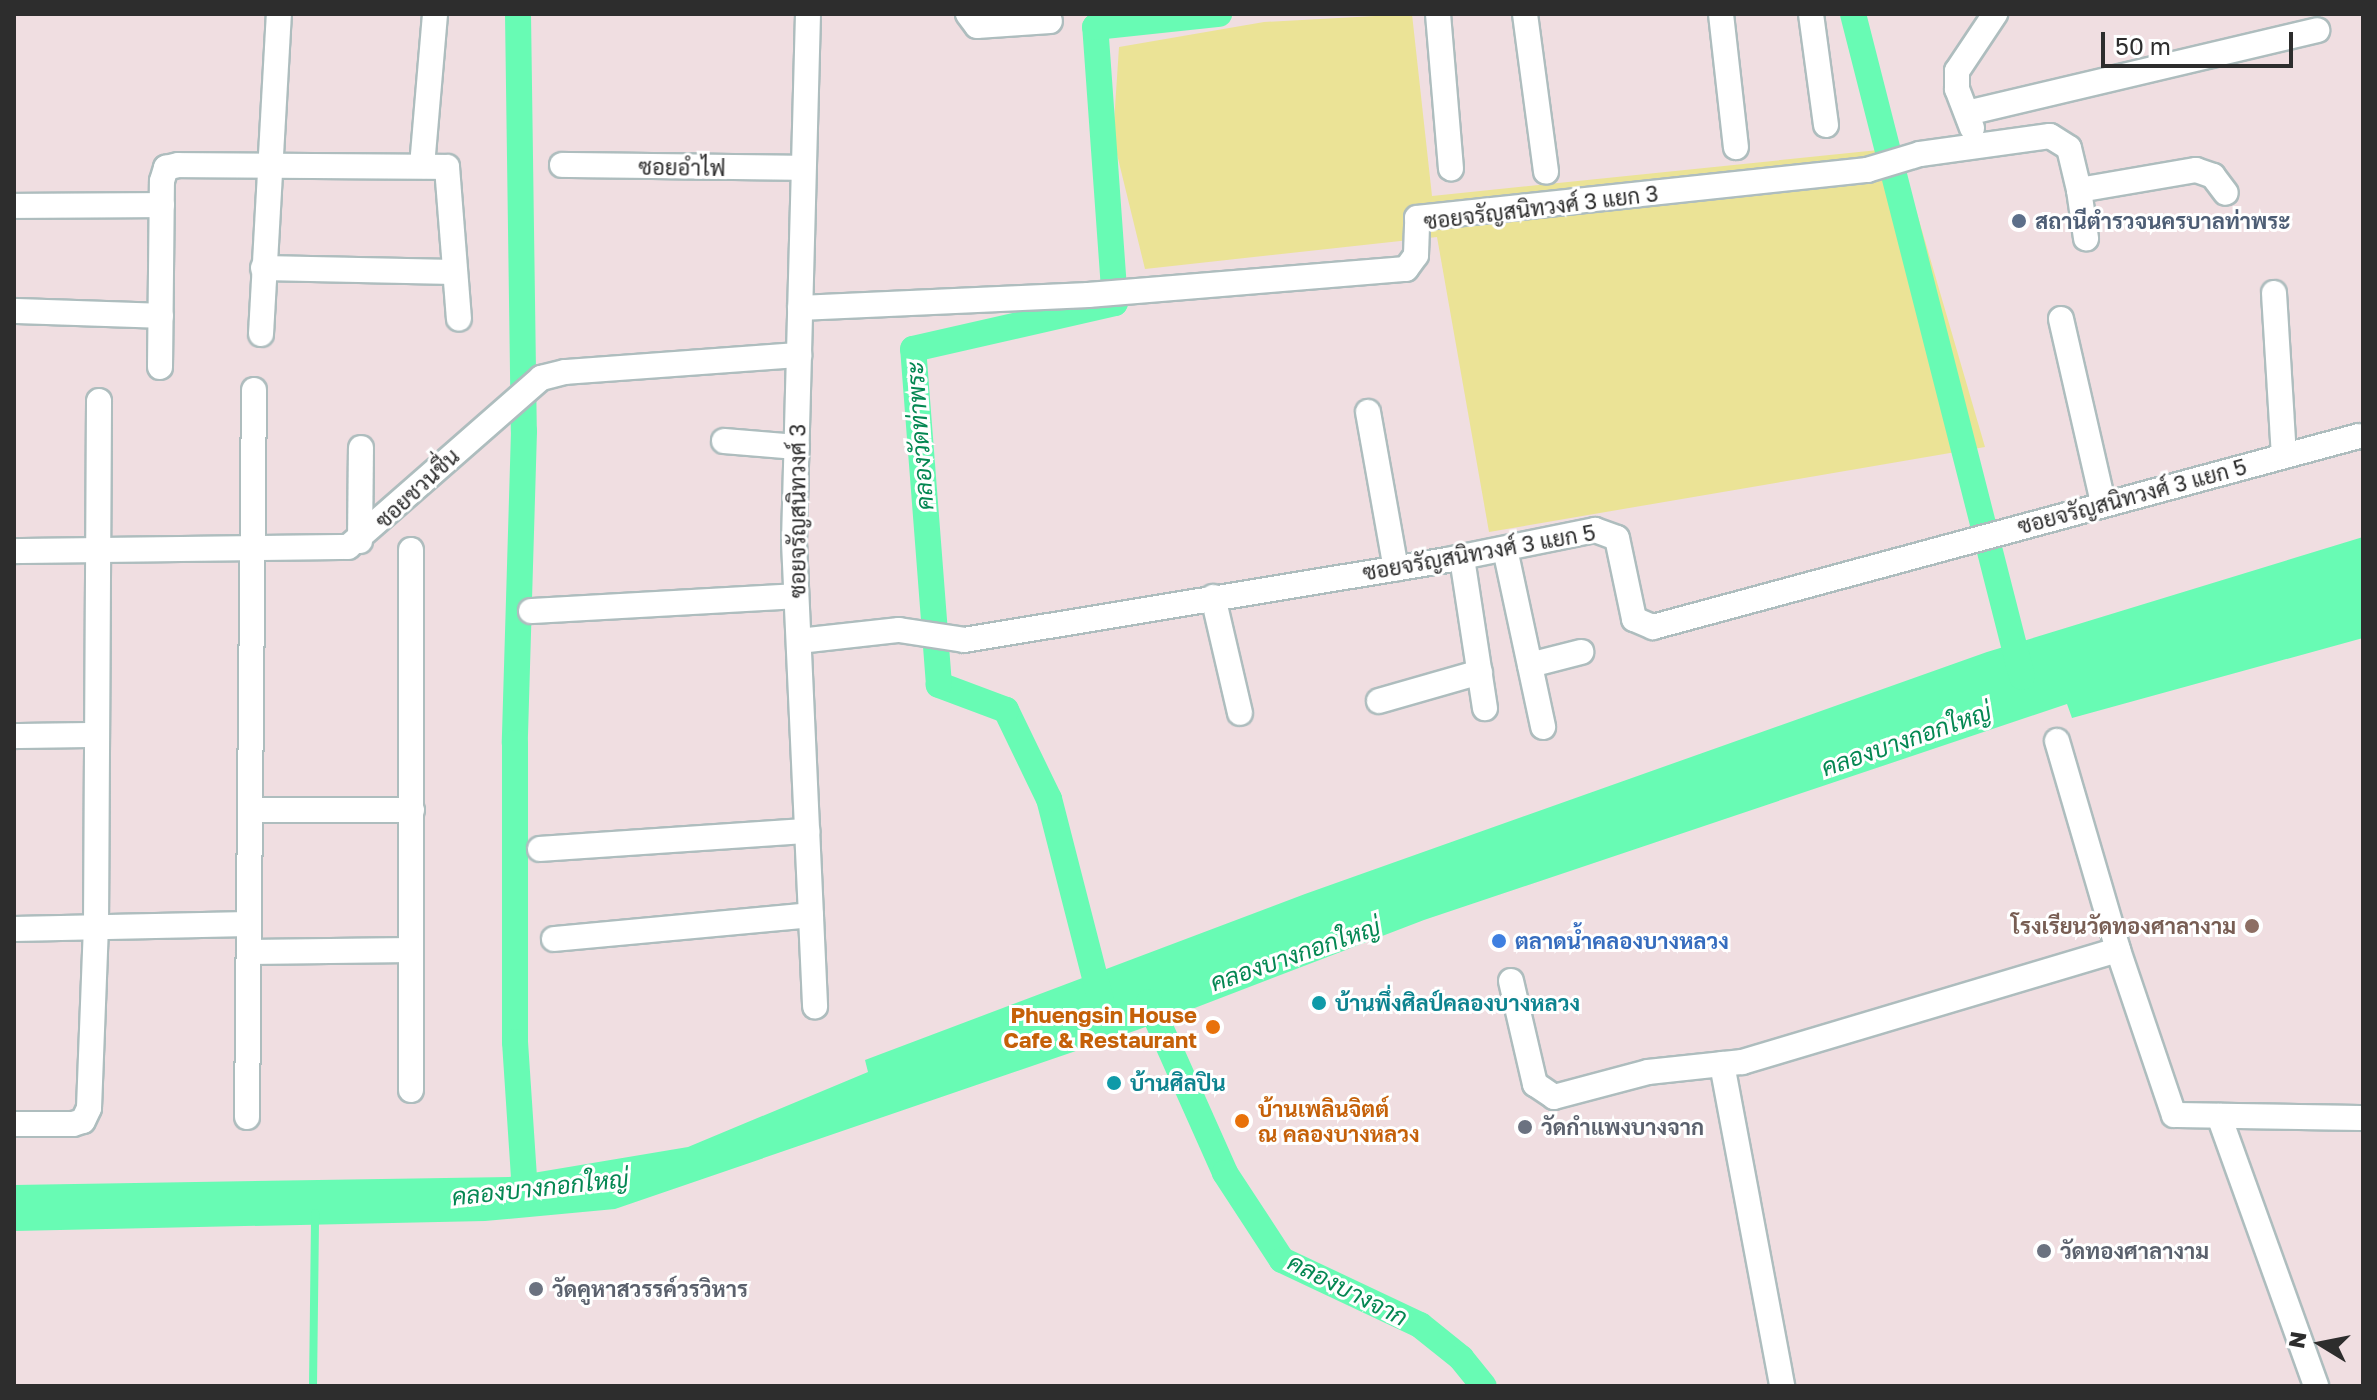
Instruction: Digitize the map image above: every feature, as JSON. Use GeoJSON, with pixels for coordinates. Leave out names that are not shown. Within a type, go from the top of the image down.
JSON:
{"type":"FeatureCollection","features":[{"type":"Feature","properties":{"kind":"street"},"geometry":{"type":"LineString","coordinates":[[261,334],[267,167],[279,14]]}},
{"type":"Feature","properties":{"kind":"street"},"geometry":{"type":"LineString","coordinates":[[422,166],[435,14]]}},
{"type":"Feature","properties":{"kind":"street","name":"ซอยจรัญสนิทวงศ์ 3"},"geometry":{"type":"LineString","coordinates":[[808,14],[796,596],[815,1007]]}},
{"type":"Feature","properties":{"kind":"street"},"geometry":{"type":"LineString","coordinates":[[968,14],[977,26],[1050,21]]}},
{"type":"Feature","properties":{"kind":"street"},"geometry":{"type":"LineString","coordinates":[[1438,14],[1451,168]]}},
{"type":"Feature","properties":{"kind":"street"},"geometry":{"type":"LineString","coordinates":[[1525,14],[1546,172]]}},
{"type":"Feature","properties":{"kind":"street"},"geometry":{"type":"LineString","coordinates":[[1721,14],[1736,147]]}},
{"type":"Feature","properties":{"kind":"street"},"geometry":{"type":"LineString","coordinates":[[1811,14],[1826,125]]}},
{"type":"Feature","properties":{"kind":"street"},"geometry":{"type":"LineString","coordinates":[[1978,146],[1957,89],[1957,71],[1995,14]]}},
{"type":"Feature","properties":{"kind":"street"},"geometry":{"type":"LineString","coordinates":[[1967,113],[2317,30]]}},
{"type":"Feature","properties":{"kind":"street","name":"ซอยจรัญสนิทวงศ์ 3 แยก 3"},"geometry":{"type":"LineString","coordinates":[[800,308],[1088,295],[1406,269],[1416,255],[1417,218],[1867,170],[1906,157],[2050,136],[2062,140],[2069,148],[2079,190]]}},
{"type":"Feature","properties":{"kind":"street","name":"ซอยอำไฟ"},"geometry":{"type":"LineString","coordinates":[[562,165],[803,168]]}},
{"type":"Feature","properties":{"kind":"street"},"geometry":{"type":"LineString","coordinates":[[160,367],[162,205],[166,168],[447,167],[459,319]]}},
{"type":"Feature","properties":{"kind":"street"},"geometry":{"type":"LineString","coordinates":[[2086,238],[2079,190],[2196,170],[2213,176],[2226,193]]}},
{"type":"Feature","properties":{"kind":"street"},"geometry":{"type":"LineString","coordinates":[[14,206],[162,205]]}},
{"type":"Feature","properties":{"kind":"street"},"geometry":{"type":"LineString","coordinates":[[263,268],[454,272]]}},
{"type":"Feature","properties":{"kind":"street"},"geometry":{"type":"LineString","coordinates":[[2274,293],[2284,456]]}},
{"type":"Feature","properties":{"kind":"street"},"geometry":{"type":"LineString","coordinates":[[14,311],[161,316]]}},
{"type":"Feature","properties":{"kind":"street"},"geometry":{"type":"LineString","coordinates":[[2061,319],[2103,503]]}},
{"type":"Feature","properties":{"kind":"street","name":"ซอยชวนชื่น"},"geometry":{"type":"LineString","coordinates":[[14,551],[331,549],[360,541],[495,415],[541,378],[565,372],[799,355]]}},
{"type":"Feature","properties":{"kind":"street"},"geometry":{"type":"LineString","coordinates":[[247,1117],[254,390]]}},
{"type":"Feature","properties":{"kind":"street"},"geometry":{"type":"LineString","coordinates":[[14,1124],[83,1121],[89,1108],[96,925],[94,550],[99,401]]}},
{"type":"Feature","properties":{"kind":"street"},"geometry":{"type":"LineString","coordinates":[[1368,412],[1396,569]]}},
{"type":"Feature","properties":{"kind":"street","name":"ซอยจรัญสนิทวงศ์ 3 แยก 5"},"geometry":{"type":"LineString","coordinates":[[799,641],[899,630],[929,633],[954,640],[1462,558],[1608,530],[1617,538],[1634,619],[1653,627],[1975,537],[2359,436]]}},
{"type":"Feature","properties":{"kind":"street"},"geometry":{"type":"LineString","coordinates":[[724,441],[797,447]]}},
{"type":"Feature","properties":{"kind":"street"},"geometry":{"type":"LineString","coordinates":[[360,541],[361,448]]}},
{"type":"Feature","properties":{"kind":"street"},"geometry":{"type":"LineString","coordinates":[[1505,549],[1543,727]]}},
{"type":"Feature","properties":{"kind":"street"},"geometry":{"type":"LineString","coordinates":[[411,550],[411,1090]]}},
{"type":"Feature","properties":{"kind":"street"},"geometry":{"type":"LineString","coordinates":[[1462,558],[1485,708]]}},
{"type":"Feature","properties":{"kind":"street"},"geometry":{"type":"LineString","coordinates":[[531,611],[796,596]]}},
{"type":"Feature","properties":{"kind":"street"},"geometry":{"type":"LineString","coordinates":[[1213,597],[1240,713]]}},
{"type":"Feature","properties":{"kind":"street"},"geometry":{"type":"LineString","coordinates":[[1530,665],[1581,652]]}},
{"type":"Feature","properties":{"kind":"street"},"geometry":{"type":"LineString","coordinates":[[1379,701],[1480,672]]}},
{"type":"Feature","properties":{"kind":"street"},"geometry":{"type":"LineString","coordinates":[[14,736],[95,735]]}},
{"type":"Feature","properties":{"kind":"street"},"geometry":{"type":"LineString","coordinates":[[2057,741],[2118,950],[2174,1115],[2363,1118]]}},
{"type":"Feature","properties":{"kind":"street"},"geometry":{"type":"LineString","coordinates":[[250,810],[412,810]]}},
{"type":"Feature","properties":{"kind":"street"},"geometry":{"type":"LineString","coordinates":[[540,849],[807,831]]}},
{"type":"Feature","properties":{"kind":"street"},"geometry":{"type":"LineString","coordinates":[[554,939],[811,915]]}},
{"type":"Feature","properties":{"kind":"street"},"geometry":{"type":"LineString","coordinates":[[14,929],[249,924]]}},
{"type":"Feature","properties":{"kind":"street"},"geometry":{"type":"LineString","coordinates":[[249,952],[411,950]]}},
{"type":"Feature","properties":{"kind":"street"},"geometry":{"type":"LineString","coordinates":[[1511,981],[1535,1084],[1543,1093],[1554,1097],[1648,1072],[1722,1064],[2118,950]]}},
{"type":"Feature","properties":{"kind":"street"},"geometry":{"type":"LineString","coordinates":[[1722,1064],[1782,1386]]}},
{"type":"Feature","properties":{"kind":"street"},"geometry":{"type":"LineString","coordinates":[[2219,1116],[2316,1386]]}},
{"type":"Feature","properties":{"kind":"shaded area"},"geometry":{"type":"Polygon","coordinates":[[[1412,14],[1432,196],[1898,148],[1985,447],[1489,532],[1437,237],[1145,269],[1113,138],[1119,47],[1264,22],[1412,14]]]}},
{"type":"Feature","properties":{"kind":"water","name":"คลองบางกอกใหญ่"},"geometry":{"type":"Polygon","coordinates":[[[2363,537],[2363,638],[2072,718],[2067,704],[1424,920],[1140,1029],[615,1209],[485,1221],[14,1231],[14,1185],[509,1177],[688,1147],[868,1072],[865,1060],[1305,894],[1987,652],[2363,537]]]}},
{"type":"Feature","properties":{"kind":"waterway","name":"คลองบางกอกใหญ่"},"geometry":{"type":"LineString","coordinates":[[518,14],[524,431],[515,743],[515,1042],[525,1193]]}},
{"type":"Feature","properties":{"kind":"waterway","name":"คลองวัดท่าพระ"},"geometry":{"type":"LineString","coordinates":[[1103,1009],[1049,799],[1006,710],[939,685],[913,349],[1115,303],[1095,27],[1219,14]]}},
{"type":"Feature","properties":{"kind":"waterway"},"geometry":{"type":"LineString","coordinates":[[1853,14],[2022,677]]}},
{"type":"Feature","properties":{"kind":"waterway","name":"คลองบางจาก"},"geometry":{"type":"LineString","coordinates":[[1149,1002],[1225,1173],[1282,1260],[1420,1325],[1461,1358],[1484,1386]]}},
{"type":"Feature","properties":{"kind":"waterway"},"geometry":{"type":"LineString","coordinates":[[313,1386],[315,1213]]}},
{"type":"Feature","properties":{"kind":"place","name":"สถานีตำรวจนครบาลท่าพระ"},"geometry":{"type":"Point","coordinates":[2019,221]}},
{"type":"Feature","properties":{"kind":"place","name":"โรงเรียนวัดทองศาลางาม"},"geometry":{"type":"Point","coordinates":[2252,926]}},
{"type":"Feature","properties":{"kind":"place","name":"ตลาดน้ำคลองบางหลวง"},"geometry":{"type":"Point","coordinates":[1499,941]}},
{"type":"Feature","properties":{"kind":"place","name":"บ้านพึ่งศิลป์คลองบางหลวง"},"geometry":{"type":"Point","coordinates":[1319,1003]}},
{"type":"Feature","properties":{"kind":"place","name":"Phuengsin House Cafe & Restaurant"},"geometry":{"type":"Point","coordinates":[1213,1027]}},
{"type":"Feature","properties":{"kind":"place","name":"บ้านศิลปิน"},"geometry":{"type":"Point","coordinates":[1114,1083]}},
{"type":"Feature","properties":{"kind":"place","name":"บ้านเพลินจิตต์ ณ คลองบางหลวง"},"geometry":{"type":"Point","coordinates":[1242,1121]}},
{"type":"Feature","properties":{"kind":"place","name":"วัดกำแพงบางจาก"},"geometry":{"type":"Point","coordinates":[1525,1127]}},
{"type":"Feature","properties":{"kind":"place","name":"วัดทองศาลางาม"},"geometry":{"type":"Point","coordinates":[2044,1251]}},
{"type":"Feature","properties":{"kind":"place","name":"วัดคูหาสวรรค์วรวิหาร"},"geometry":{"type":"Point","coordinates":[536,1289]}}]}
